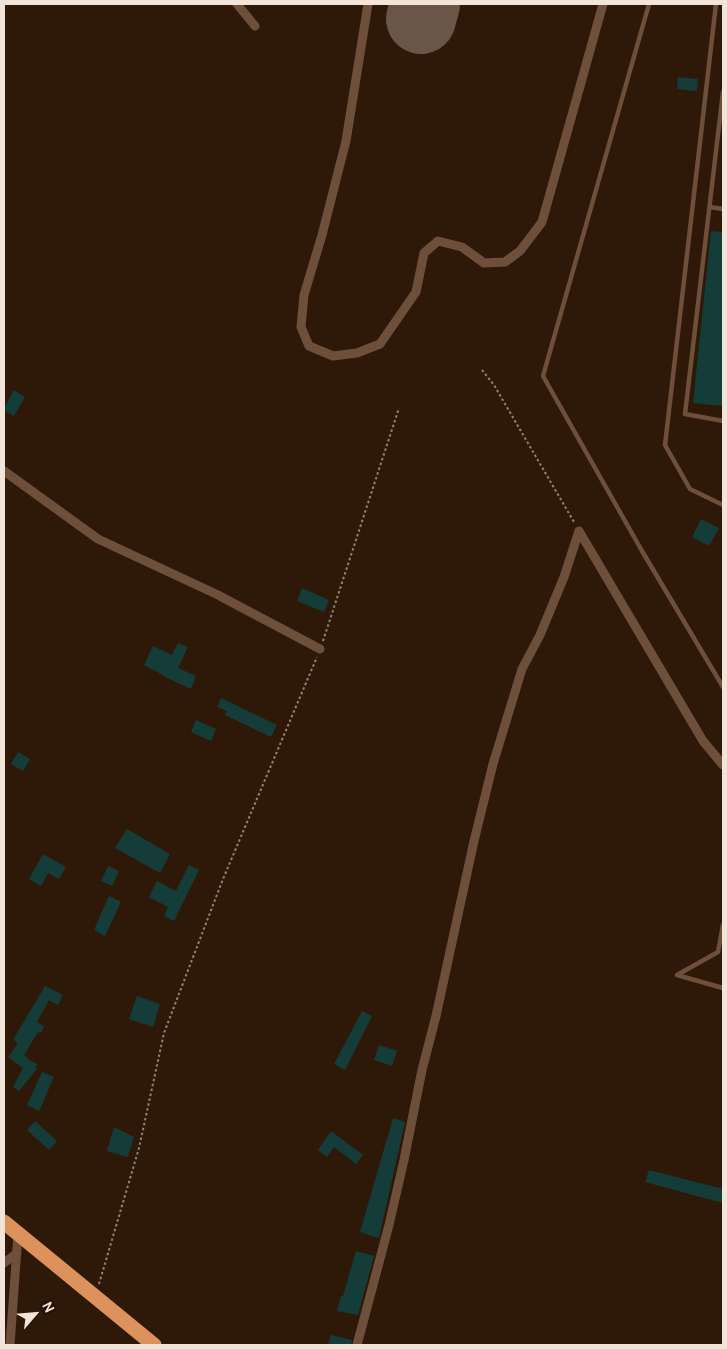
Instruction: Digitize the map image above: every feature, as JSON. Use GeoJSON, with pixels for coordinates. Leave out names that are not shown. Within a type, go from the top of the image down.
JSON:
{"type":"FeatureCollection","features":[{"type":"Feature","properties":{"kind":"highway"},"geometry":{"type":"LineString","coordinates":[[4,1222],[154,1345]]}},
{"type":"Feature","properties":{"kind":"street"},"geometry":{"type":"LineString","coordinates":[[237,4],[255,26]]}},
{"type":"Feature","properties":{"kind":"street"},"geometry":{"type":"LineString","coordinates":[[368,4],[346,141],[322,235],[304,294],[301,327],[309,346],[333,356],[357,353],[380,344],[416,292],[424,252],[438,241],[462,247],[484,263],[505,262],[520,251],[542,222],[603,4]]}},
{"type":"Feature","properties":{"kind":"street"},"geometry":{"type":"LineString","coordinates":[[4,471],[98,539],[216,594],[320,649]]}},
{"type":"Feature","properties":{"kind":"street"},"geometry":{"type":"LineString","coordinates":[[579,531],[703,741],[723,765]]}},
{"type":"Feature","properties":{"kind":"street"},"geometry":{"type":"LineString","coordinates":[[357,1345],[394,1207],[422,1070],[436,1016],[474,841],[494,764],[522,670],[540,635],[564,577],[579,531]]}},
{"type":"Feature","properties":{"kind":"street"},"geometry":{"type":"LineString","coordinates":[[10,1345],[18,1234]]}},
{"type":"Feature","properties":{"kind":"street"},"geometry":{"type":"LineString","coordinates":[[4,1263],[17,1253]]}},
{"type":"Feature","properties":{"kind":"lane"},"geometry":{"type":"LineString","coordinates":[[649,4],[543,376],[642,551],[723,687]]}},
{"type":"Feature","properties":{"kind":"lane"},"geometry":{"type":"LineString","coordinates":[[716,4],[666,445],[690,489],[723,505]]}},
{"type":"Feature","properties":{"kind":"lane"},"geometry":{"type":"LineString","coordinates":[[723,92],[686,414],[723,421]]}},
{"type":"Feature","properties":{"kind":"lane"},"geometry":{"type":"LineString","coordinates":[[710,207],[723,209]]}},
{"type":"Feature","properties":{"kind":"lane"},"geometry":{"type":"LineString","coordinates":[[723,925],[718,952],[677,975],[723,988]]}},
{"type":"Feature","properties":{"kind":"path"},"geometry":{"type":"LineString","coordinates":[[482,370],[494,385],[579,531]]}},
{"type":"Feature","properties":{"kind":"path"},"geometry":{"type":"LineString","coordinates":[[96,1296],[139,1148],[164,1033],[223,879],[320,649],[399,408]]}},
{"type":"Feature","properties":{"kind":"building"},"geometry":{"type":"Polygon","coordinates":[[[678,77],[698,79],[697,91],[677,89],[678,77]]]}},
{"type":"Feature","properties":{"kind":"building"},"geometry":{"type":"Polygon","coordinates":[[[711,231],[723,232],[723,406],[693,403],[711,231]]]}},
{"type":"Feature","properties":{"kind":"building"},"geometry":{"type":"Polygon","coordinates":[[[14,390],[25,397],[14,416],[4,410],[4,408],[14,390]]]}},
{"type":"Feature","properties":{"kind":"building"},"geometry":{"type":"Polygon","coordinates":[[[701,519],[719,528],[709,546],[692,537],[701,519]]]}},
{"type":"Feature","properties":{"kind":"building"},"geometry":{"type":"Polygon","coordinates":[[[302,588],[329,600],[324,612],[297,601],[302,588]]]}},
{"type":"Feature","properties":{"kind":"building"},"geometry":{"type":"Polygon","coordinates":[[[178,643],[188,647],[178,668],[196,676],[191,689],[144,665],[153,646],[172,655],[178,643]]]}},
{"type":"Feature","properties":{"kind":"building"},"geometry":{"type":"Polygon","coordinates":[[[221,698],[277,725],[271,737],[225,715],[227,711],[217,707],[221,698]]]}},
{"type":"Feature","properties":{"kind":"building"},"geometry":{"type":"Polygon","coordinates":[[[196,720],[216,729],[211,741],[191,732],[196,720]]]}},
{"type":"Feature","properties":{"kind":"building"},"geometry":{"type":"Polygon","coordinates":[[[18,752],[30,759],[23,771],[11,764],[18,752]]]}},
{"type":"Feature","properties":{"kind":"building"},"geometry":{"type":"Polygon","coordinates":[[[127,829],[170,854],[160,873],[115,848],[127,829]]]}},
{"type":"Feature","properties":{"kind":"building"},"geometry":{"type":"Polygon","coordinates":[[[43,854],[66,867],[59,879],[48,873],[41,886],[29,879],[43,854]]]}},
{"type":"Feature","properties":{"kind":"building"},"geometry":{"type":"Polygon","coordinates":[[[189,865],[199,870],[174,921],[164,916],[168,907],[149,897],[157,881],[176,891],[189,865]]]}},
{"type":"Feature","properties":{"kind":"building"},"geometry":{"type":"Polygon","coordinates":[[[108,866],[119,871],[112,886],[101,881],[108,866]]]}},
{"type":"Feature","properties":{"kind":"building"},"geometry":{"type":"Polygon","coordinates":[[[109,896],[121,902],[105,936],[94,930],[109,896]]]}},
{"type":"Feature","properties":{"kind":"building"},"geometry":{"type":"Polygon","coordinates":[[[45,986],[63,995],[58,1005],[49,1000],[37,1022],[44,1026],[41,1033],[38,1032],[24,1055],[27,1059],[37,1064],[35,1068],[37,1069],[19,1091],[13,1087],[23,1068],[8,1057],[18,1043],[13,1040],[45,986]]]}},
{"type":"Feature","properties":{"kind":"building"},"geometry":{"type":"Polygon","coordinates":[[[137,996],[160,1004],[153,1027],[129,1019],[137,996]]]}},
{"type":"Feature","properties":{"kind":"building"},"geometry":{"type":"Polygon","coordinates":[[[362,1011],[372,1016],[345,1070],[334,1064],[362,1011]]]}},
{"type":"Feature","properties":{"kind":"building"},"geometry":{"type":"Polygon","coordinates":[[[379,1045],[397,1051],[392,1066],[374,1060],[379,1045]]]}},
{"type":"Feature","properties":{"kind":"building"},"geometry":{"type":"Polygon","coordinates":[[[42,1072],[54,1077],[39,1111],[27,1105],[42,1072]]]}},
{"type":"Feature","properties":{"kind":"building"},"geometry":{"type":"Polygon","coordinates":[[[393,1118],[405,1122],[379,1238],[360,1232],[393,1118]]]}},
{"type":"Feature","properties":{"kind":"building"},"geometry":{"type":"Polygon","coordinates":[[[35,1121],[57,1141],[49,1150],[27,1130],[35,1121]]]}},
{"type":"Feature","properties":{"kind":"building"},"geometry":{"type":"Polygon","coordinates":[[[114,1127],[134,1137],[128,1157],[107,1151],[114,1127]]]}},
{"type":"Feature","properties":{"kind":"building"},"geometry":{"type":"Polygon","coordinates":[[[331,1131],[363,1155],[356,1164],[334,1147],[327,1157],[318,1150],[331,1131]]]}},
{"type":"Feature","properties":{"kind":"building"},"geometry":{"type":"Polygon","coordinates":[[[649,1170],[723,1189],[723,1203],[645,1182],[649,1170]]]}},
{"type":"Feature","properties":{"kind":"building"},"geometry":{"type":"Polygon","coordinates":[[[356,1251],[374,1256],[358,1315],[337,1311],[356,1251]]]}},
{"type":"Feature","properties":{"kind":"building"},"geometry":{"type":"Polygon","coordinates":[[[331,1335],[352,1340],[351,1345],[328,1345],[331,1335]]]}},
{"type":"Feature","properties":{"kind":"runway"},"geometry":{"type":"LineString","coordinates":[[421,19],[425,4]]}}]}
